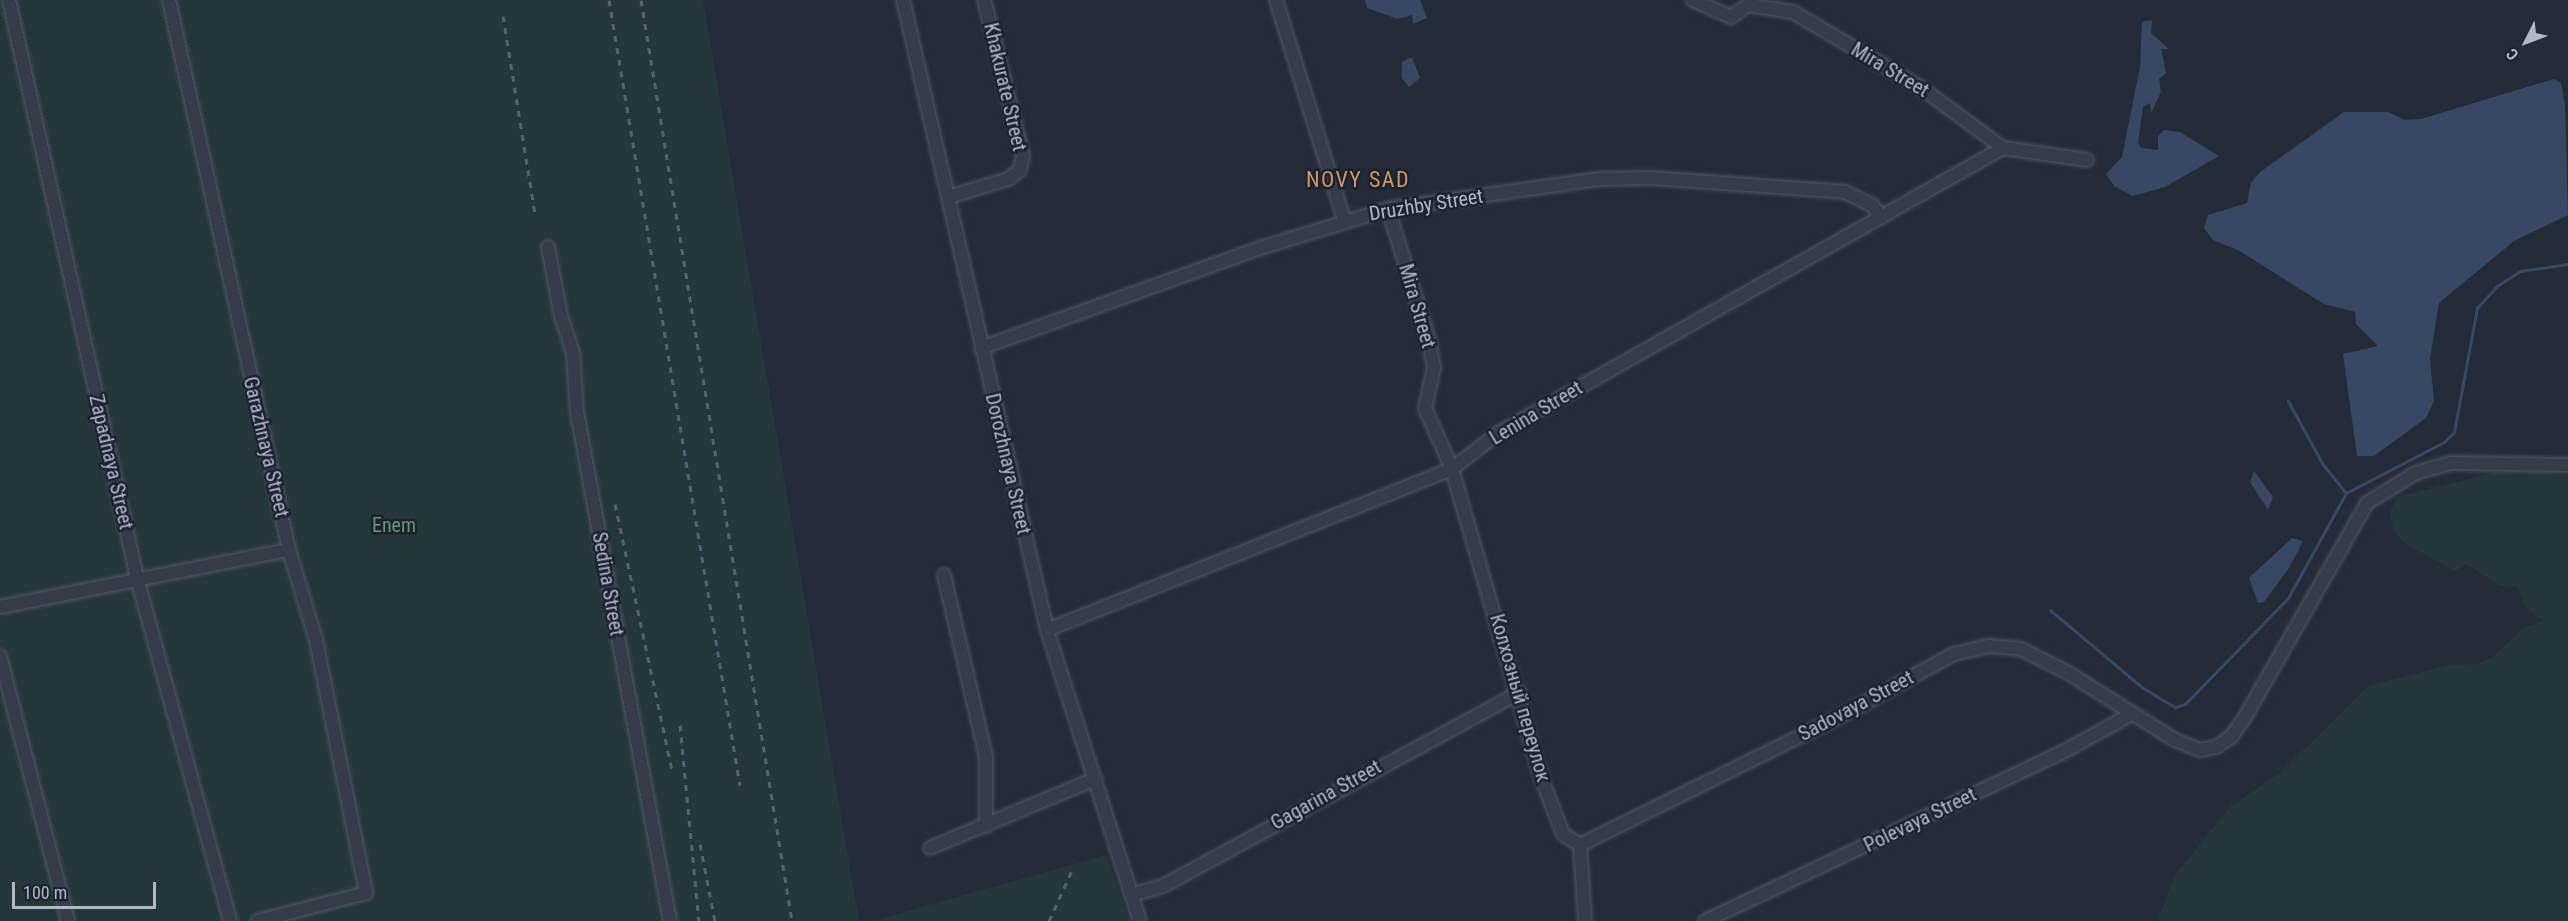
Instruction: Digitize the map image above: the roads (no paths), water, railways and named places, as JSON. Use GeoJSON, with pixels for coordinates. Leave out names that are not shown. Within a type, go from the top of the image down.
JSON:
{"type":"FeatureCollection","features":[{"type":"Feature","properties":{"kind":"street","name":"Zapadnaya Street"},"geometry":{"type":"LineString","coordinates":[[9,0],[137,578],[230,921]]}},
{"type":"Feature","properties":{"kind":"street","name":"Garazhnaya Street"},"geometry":{"type":"LineString","coordinates":[[170,0],[289,550],[316,640],[366,893],[258,921]]}},
{"type":"Feature","properties":{"kind":"street","name":"Dorozhnaya Street"},"geometry":{"type":"LineString","coordinates":[[903,0],[1047,630],[1140,921]]}},
{"type":"Feature","properties":{"kind":"street","name":"Khakurate Street"},"geometry":{"type":"LineString","coordinates":[[949,197],[1008,179],[1020,170],[1023,156],[984,0]]}},
{"type":"Feature","properties":{"kind":"street"},"geometry":{"type":"LineString","coordinates":[[1276,0],[1344,220]]}},
{"type":"Feature","properties":{"kind":"street","name":"Mira Street"},"geometry":{"type":"LineString","coordinates":[[1694,0],[1731,17],[1748,4],[1793,12],[1920,87],[2003,148],[2087,160]]}},
{"type":"Feature","properties":{"kind":"street","name":"Lenina Street"},"geometry":{"type":"LineString","coordinates":[[1047,630],[1452,469],[1497,434],[2003,148]]}},
{"type":"Feature","properties":{"kind":"street","name":"Druzhby Street"},"geometry":{"type":"LineString","coordinates":[[981,348],[1344,220],[1388,209],[1599,179],[1651,178],[1845,192],[1872,206],[1882,218]]}},
{"type":"Feature","properties":{"kind":"street","name":"Mira Street"},"geometry":{"type":"LineString","coordinates":[[1388,209],[1430,340],[1434,367],[1425,408],[1452,469]]}},
{"type":"Feature","properties":{"kind":"street","name":"Sedina Street"},"geometry":{"type":"LineString","coordinates":[[548,247],[561,316],[573,354],[577,412],[670,921]]}},
{"type":"Feature","properties":{"kind":"street","name":"Sadovaya Street"},"geometry":{"type":"LineString","coordinates":[[1580,844],[1841,716],[1954,654],[1989,646],[2021,649],[2070,674],[2132,714],[2200,750],[2231,737],[2351,524],[2388,487],[2452,463],[2568,465]]}},
{"type":"Feature","properties":{"kind":"street","name":"Колхозный переулок"},"geometry":{"type":"LineString","coordinates":[[1452,469],[1520,692],[1540,777],[1563,834],[1580,844]]}},
{"type":"Feature","properties":{"kind":"street"},"geometry":{"type":"LineString","coordinates":[[0,607],[137,578],[289,550]]}},
{"type":"Feature","properties":{"kind":"street"},"geometry":{"type":"LineString","coordinates":[[944,575],[986,757],[986,826]]}},
{"type":"Feature","properties":{"kind":"street"},"geometry":{"type":"LineString","coordinates":[[0,656],[68,921]]}},
{"type":"Feature","properties":{"kind":"street","name":"Gagarina Street"},"geometry":{"type":"LineString","coordinates":[[1131,895],[1163,886],[1520,692]]}},
{"type":"Feature","properties":{"kind":"street","name":"Polevaya Street"},"geometry":{"type":"LineString","coordinates":[[1705,921],[2061,753],[2132,714]]}},
{"type":"Feature","properties":{"kind":"street"},"geometry":{"type":"LineString","coordinates":[[930,848],[1095,779]]}},
{"type":"Feature","properties":{"kind":"street"},"geometry":{"type":"LineString","coordinates":[[1580,844],[1585,921]]}},
{"type":"Feature","properties":{"kind":"water"},"geometry":{"type":"Polygon","coordinates":[[[1365,0],[1420,0],[1427,18],[1413,24],[1412,15],[1398,19],[1367,8],[1365,0]]]}},
{"type":"Feature","properties":{"kind":"water"},"geometry":{"type":"Polygon","coordinates":[[[2152,20],[2151,33],[2169,49],[2161,49],[2166,73],[2159,79],[2161,92],[2151,113],[2150,103],[2143,107],[2138,143],[2141,148],[2158,150],[2158,136],[2164,130],[2180,132],[2219,156],[2165,187],[2133,196],[2114,186],[2106,174],[2122,157],[2140,67],[2142,22],[2152,20]]]}},
{"type":"Feature","properties":{"kind":"water"},"geometry":{"type":"Polygon","coordinates":[[[1412,57],[1420,78],[1409,87],[1402,78],[1402,62],[1412,57]]]}},
{"type":"Feature","properties":{"kind":"water"},"geometry":{"type":"Polygon","coordinates":[[[2554,79],[2561,83],[2565,104],[2568,215],[2514,241],[2439,303],[2430,359],[2434,401],[2426,418],[2374,456],[2357,456],[2343,354],[2378,346],[2356,324],[2355,312],[2324,304],[2238,250],[2213,240],[2204,228],[2208,215],[2247,203],[2251,183],[2260,172],[2344,112],[2388,112],[2405,120],[2421,119],[2554,79]]]}},
{"type":"Feature","properties":{"kind":"water"},"geometry":{"type":"Polygon","coordinates":[[[2254,471],[2273,497],[2268,510],[2250,482],[2254,471]]]}},
{"type":"Feature","properties":{"kind":"water"},"geometry":{"type":"Polygon","coordinates":[[[2292,538],[2303,541],[2289,568],[2264,602],[2258,603],[2249,578],[2292,538]]]}},
{"type":"Feature","properties":{"kind":"waterway"},"geometry":{"type":"LineString","coordinates":[[2346,493],[2444,442],[2454,432],[2477,308],[2497,286],[2520,271],[2568,264]]}},
{"type":"Feature","properties":{"kind":"waterway"},"geometry":{"type":"LineString","coordinates":[[2050,610],[2143,688],[2175,707],[2185,704],[2288,598],[2346,493],[2322,463],[2288,401]]}},
{"type":"Feature","properties":{"kind":"railway"},"geometry":{"type":"LineString","coordinates":[[609,0],[740,785]]}},
{"type":"Feature","properties":{"kind":"railway"},"geometry":{"type":"LineString","coordinates":[[641,0],[792,921]]}},
{"type":"Feature","properties":{"kind":"railway"},"geometry":{"type":"LineString","coordinates":[[503,16],[535,213]]}},
{"type":"Feature","properties":{"kind":"railway"},"geometry":{"type":"LineString","coordinates":[[615,504],[672,770]]}},
{"type":"Feature","properties":{"kind":"railway"},"geometry":{"type":"LineString","coordinates":[[680,725],[699,921]]}},
{"type":"Feature","properties":{"kind":"railway"},"geometry":{"type":"LineString","coordinates":[[700,844],[715,921]]}},
{"type":"Feature","properties":{"kind":"railway"},"geometry":{"type":"LineString","coordinates":[[1049,921],[1073,868]]}},
{"type":"Feature","properties":{"kind":"district","name":"NOVY SAD"},"geometry":{"type":"Point","coordinates":[1358,180]}},
{"type":"Feature","properties":{"kind":"park label","name":"Enem"},"geometry":{"type":"Point","coordinates":[394,525]}}]}
